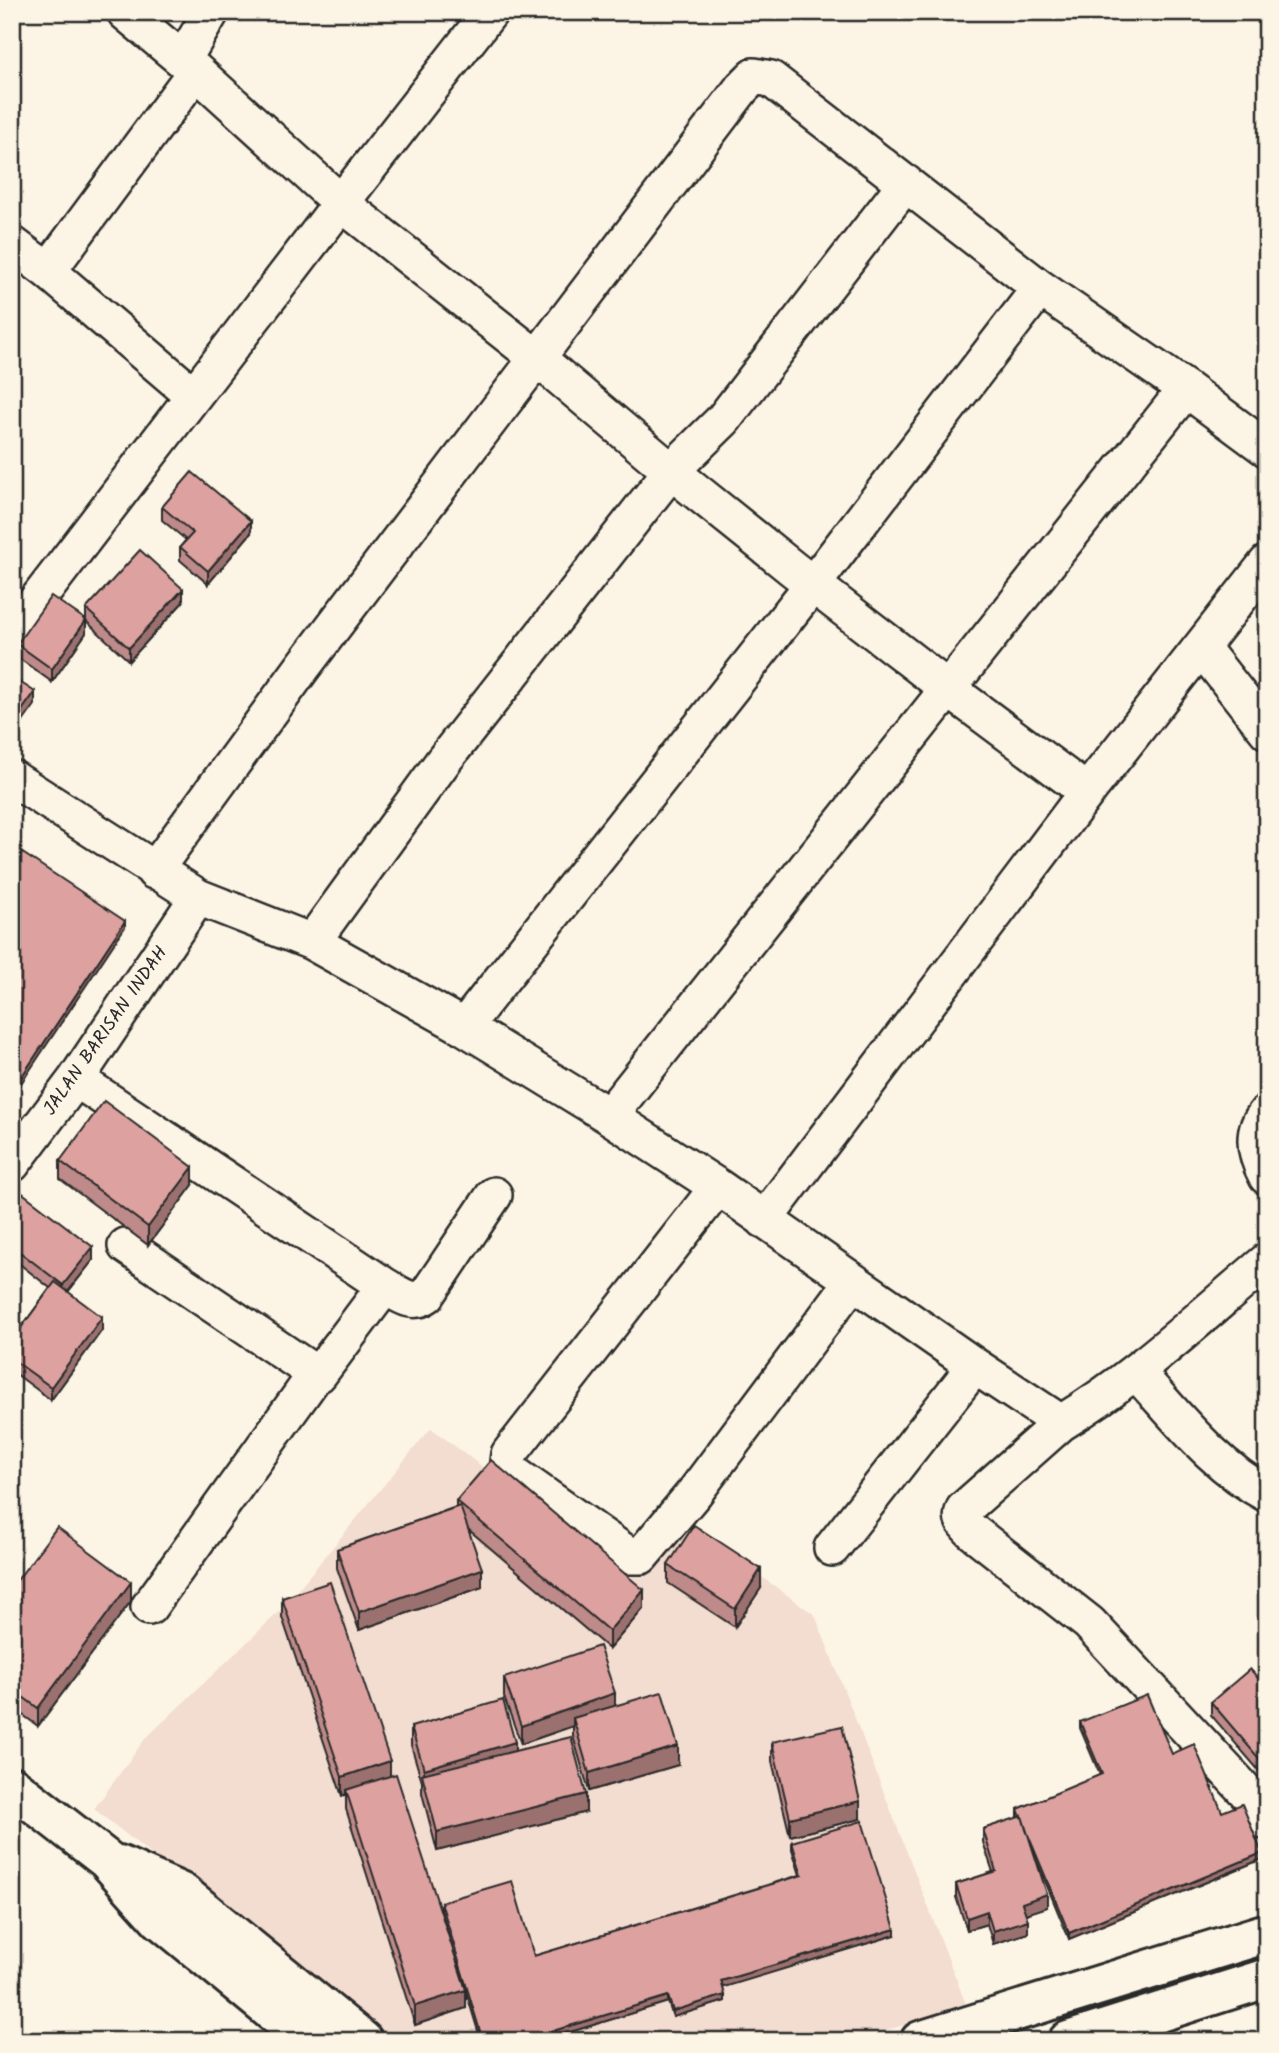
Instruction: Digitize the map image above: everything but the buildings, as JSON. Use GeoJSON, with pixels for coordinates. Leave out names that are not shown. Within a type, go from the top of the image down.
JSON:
{"type":"FeatureCollection","features":[{"type":"Feature","properties":{"kind":"main road"},"geometry":{"type":"LineString","coordinates":[[12,1786],[107,1860],[160,1919],[308,2041]]}},
{"type":"Feature","properties":{"kind":"main road"},"geometry":{"type":"LineString","coordinates":[[107,1860],[181,1893],[363,2041]]}},
{"type":"Feature","properties":{"kind":"main road"},"geometry":{"type":"LineString","coordinates":[[920,2041],[1267,1933]]}},
{"type":"Feature","properties":{"kind":"main road"},"geometry":{"type":"LineString","coordinates":[[1068,2041],[1267,1978]]}},
{"type":"Feature","properties":{"kind":"street"},"geometry":{"type":"LineString","coordinates":[[125,12],[189,65],[341,203],[537,358],[671,471],[947,688],[1087,792]]}},
{"type":"Feature","properties":{"kind":"street"},"geometry":{"type":"LineString","coordinates":[[48,271],[189,65],[211,12]]}},
{"type":"Feature","properties":{"kind":"street"},"geometry":{"type":"LineString","coordinates":[[12,633],[490,12]]}},
{"type":"Feature","properties":{"kind":"street"},"geometry":{"type":"LineString","coordinates":[[154,871],[302,668],[741,88],[754,76],[771,79],[1040,288],[1267,449]]}},
{"type":"Feature","properties":{"kind":"street"},"geometry":{"type":"LineString","coordinates":[[312,942],[444,760],[671,471],[723,420],[906,183]]}},
{"type":"Feature","properties":{"kind":"street"},"geometry":{"type":"LineString","coordinates":[[12,244],[48,271],[194,395]]}},
{"type":"Feature","properties":{"kind":"street"},"geometry":{"type":"LineString","coordinates":[[464,1027],[813,584],[1040,288]]}},
{"type":"Feature","properties":{"kind":"street"},"geometry":{"type":"LineString","coordinates":[[609,1116],[1186,389]]}},
{"type":"Feature","properties":{"kind":"street"},"geometry":{"type":"LineString","coordinates":[[764,1220],[1087,792],[1267,563]]}},
{"type":"Feature","properties":{"kind":"street"},"geometry":{"type":"LineString","coordinates":[[1201,647],[1267,731]]}},
{"type":"Feature","properties":{"kind":"street"},"geometry":{"type":"LineString","coordinates":[[12,778],[198,897],[312,942],[464,1027],[609,1116],[718,1187],[1061,1423]]}},
{"type":"Feature","properties":{"kind":"street","name":"JALAN BARISAN INDAH"},"geometry":{"type":"LineString","coordinates":[[12,1164],[76,1079],[198,897]]}},
{"type":"Feature","properties":{"kind":"street"},"geometry":{"type":"LineString","coordinates":[[76,1079],[406,1298],[414,1300],[427,1295],[494,1195]]}},
{"type":"Feature","properties":{"kind":"street"},"geometry":{"type":"LineString","coordinates":[[1267,1111],[1261,1119],[1255,1147],[1259,1163],[1267,1177]]}},
{"type":"Feature","properties":{"kind":"street"},"geometry":{"type":"LineString","coordinates":[[718,1187],[509,1454],[510,1471],[629,1556],[641,1556],[695,1492],[853,1281]]}},
{"type":"Feature","properties":{"kind":"street"},"geometry":{"type":"LineString","coordinates":[[126,1246],[316,1374]]}},
{"type":"Feature","properties":{"kind":"street"},"geometry":{"type":"LineString","coordinates":[[1267,1261],[1136,1372],[1061,1423],[964,1509],[962,1514],[962,1521],[973,1532],[1088,1623],[1256,1802],[1267,1822]]}},
{"type":"Feature","properties":{"kind":"street"},"geometry":{"type":"LineString","coordinates":[[149,1607],[316,1374],[319,1374],[385,1286]]}},
{"type":"Feature","properties":{"kind":"street"},"geometry":{"type":"LineString","coordinates":[[832,1548],[975,1366]]}},
{"type":"Feature","properties":{"kind":"street"},"geometry":{"type":"LineString","coordinates":[[1136,1372],[1233,1472],[1267,1494]]}},
{"type":"Feature","properties":{"kind":"shaded area"},"geometry":{"type":"Polygon","coordinates":[[[431,1428],[630,1579],[682,1520],[815,1615],[967,2007],[849,2041],[388,2041],[94,1809],[145,1739],[281,1610],[431,1428]]]}}]}
